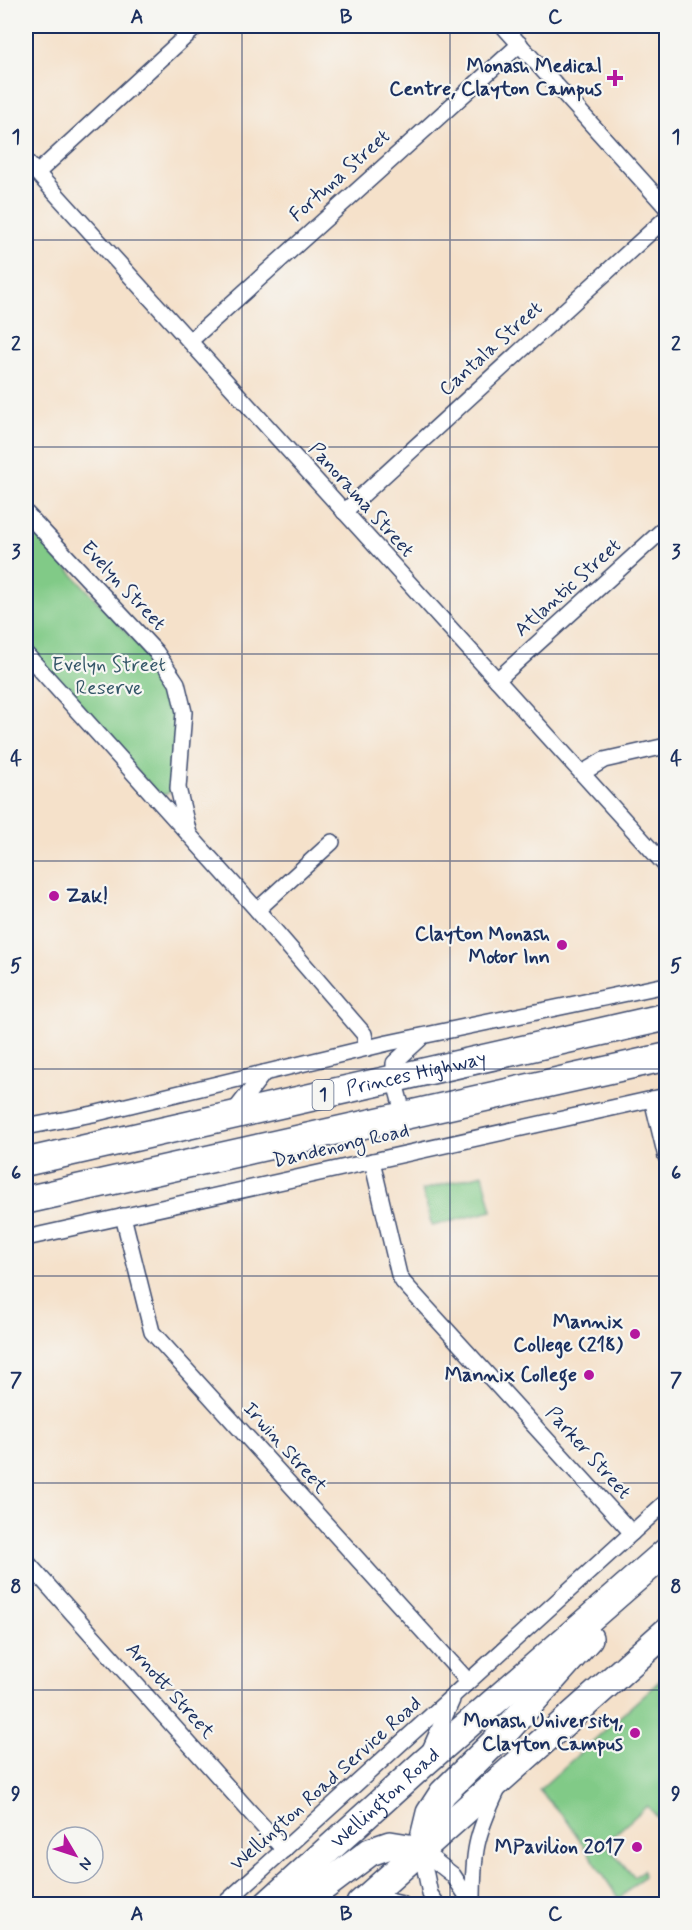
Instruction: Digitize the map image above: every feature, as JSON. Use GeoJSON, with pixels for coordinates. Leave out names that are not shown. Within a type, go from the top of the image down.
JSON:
{"type":"FeatureCollection","features":[{"type":"Feature","properties":{"kind":"highway","name":"Princes Highway"},"geometry":{"type":"LineString","coordinates":[[26,1162],[666,1017]]}},
{"type":"Feature","properties":{"kind":"highway","name":"Princes Highway"},"geometry":{"type":"LineString","coordinates":[[26,1200],[666,1057]]}},
{"type":"Feature","properties":{"kind":"highway","name":"Wellington Road"},"geometry":{"type":"LineString","coordinates":[[268,1905],[424,1763],[658,1560]]}},
{"type":"Feature","properties":{"kind":"highway"},"geometry":{"type":"LineString","coordinates":[[421,1850],[430,1813],[443,1793],[505,1732],[658,1560]]}},
{"type":"Feature","properties":{"kind":"highway"},"geometry":{"type":"LineString","coordinates":[[361,1905],[666,1632]]}},
{"type":"Feature","properties":{"kind":"highway"},"geometry":{"type":"LineString","coordinates":[[301,1905],[370,1852],[390,1845],[421,1850]]}},
{"type":"Feature","properties":{"kind":"street"},"geometry":{"type":"LineString","coordinates":[[37,173],[197,26]]}},
{"type":"Feature","properties":{"kind":"street"},"geometry":{"type":"LineString","coordinates":[[503,26],[666,207]]}},
{"type":"Feature","properties":{"kind":"street","name":"Fortuna Street"},"geometry":{"type":"LineString","coordinates":[[190,341],[520,44]]}},
{"type":"Feature","properties":{"kind":"street","name":"Panorama Street"},"geometry":{"type":"LineString","coordinates":[[26,161],[666,866]]}},
{"type":"Feature","properties":{"kind":"street","name":"Cantala Street"},"geometry":{"type":"LineString","coordinates":[[344,512],[666,218]]}},
{"type":"Feature","properties":{"kind":"street","name":"Evelyn Street"},"geometry":{"type":"LineString","coordinates":[[26,513],[156,652],[177,683],[184,712],[178,788],[190,836]]}},
{"type":"Feature","properties":{"kind":"street","name":"Atlantic Street"},"geometry":{"type":"LineString","coordinates":[[497,680],[666,526]]}},
{"type":"Feature","properties":{"kind":"street","name":"Evelyn Street"},"geometry":{"type":"LineString","coordinates":[[26,654],[257,910],[364,1034],[367,1048]]}},
{"type":"Feature","properties":{"kind":"street"},"geometry":{"type":"LineString","coordinates":[[582,773],[604,760],[666,746]]}},
{"type":"Feature","properties":{"kind":"street"},"geometry":{"type":"LineString","coordinates":[[257,910],[332,842]]}},
{"type":"Feature","properties":{"kind":"street"},"geometry":{"type":"LineString","coordinates":[[26,1127],[367,1048],[666,985]]}},
{"type":"Feature","properties":{"kind":"street"},"geometry":{"type":"LineString","coordinates":[[394,1079],[396,1059],[426,1036]]}},
{"type":"Feature","properties":{"kind":"street"},"geometry":{"type":"LineString","coordinates":[[232,1114],[264,1073]]}},
{"type":"Feature","properties":{"kind":"street","name":"Dandenong Road"},"geometry":{"type":"LineString","coordinates":[[394,1079],[404,1116]]}},
{"type":"Feature","properties":{"kind":"street"},"geometry":{"type":"LineString","coordinates":[[659,1098],[666,1157]]}},
{"type":"Feature","properties":{"kind":"street","name":"Dandenong Road"},"geometry":{"type":"LineString","coordinates":[[26,1238],[659,1098]]}},
{"type":"Feature","properties":{"kind":"street","name":"Parker Street"},"geometry":{"type":"LineString","coordinates":[[372,1161],[399,1275],[403,1282],[632,1533]]}},
{"type":"Feature","properties":{"kind":"street","name":"Irwin Street"},"geometry":{"type":"LineString","coordinates":[[123,1216],[152,1332],[468,1681]]}},
{"type":"Feature","properties":{"kind":"street","name":"Wellington Road Service Road"},"geometry":{"type":"LineString","coordinates":[[224,1905],[666,1502]]}},
{"type":"Feature","properties":{"kind":"street","name":"Arnott Street"},"geometry":{"type":"LineString","coordinates":[[26,1561],[284,1850]]}},
{"type":"Feature","properties":{"kind":"street","name":"Wellington Road Service Road"},"geometry":{"type":"LineString","coordinates":[[424,1763],[456,1694]]}},
{"type":"Feature","properties":{"kind":"street"},"geometry":{"type":"LineString","coordinates":[[473,1905],[472,1857],[479,1827],[504,1776]]}},
{"type":"Feature","properties":{"kind":"street"},"geometry":{"type":"LineString","coordinates":[[421,1850],[430,1894],[437,1905]]}},
{"type":"Feature","properties":{"kind":"street"},"geometry":{"type":"LineString","coordinates":[[421,1850],[453,1875],[473,1905]]}},
{"type":"Feature","properties":{"kind":"street"},"geometry":{"type":"LineString","coordinates":[[361,1905],[381,1899],[402,1905]]}},
{"type":"Feature","properties":{"kind":"green space","name":"Evelyn Street Reserve"},"geometry":{"type":"Polygon","coordinates":[[[26,524],[141,648],[167,681],[175,703],[176,735],[171,792],[160,796],[26,649],[26,524]]]}},
{"type":"Feature","properties":{"kind":"green space"},"geometry":{"type":"Polygon","coordinates":[[[483,1174],[492,1211],[432,1226],[422,1190],[483,1174]]]}},
{"type":"Feature","properties":{"kind":"green space"},"geometry":{"type":"Polygon","coordinates":[[[666,1675],[666,1826],[647,1806],[605,1843],[634,1877],[643,1870],[644,1876],[619,1899],[568,1822],[539,1790],[666,1675]]]}},
{"type":"Feature","properties":{"kind":"place","name":"Monash Medical Centre, Clayton Campus"},"geometry":{"type":"Point","coordinates":[615,78]}},
{"type":"Feature","properties":{"kind":"place","name":"Zak!"},"geometry":{"type":"Point","coordinates":[54,896]}},
{"type":"Feature","properties":{"kind":"place","name":"Clayton Monash Motor Inn"},"geometry":{"type":"Point","coordinates":[562,945]}},
{"type":"Feature","properties":{"kind":"place","name":"Mannix College (218)"},"geometry":{"type":"Point","coordinates":[635,1334]}},
{"type":"Feature","properties":{"kind":"place","name":"Mannix College"},"geometry":{"type":"Point","coordinates":[589,1375]}},
{"type":"Feature","properties":{"kind":"place","name":"Monash University, Clayton Campus"},"geometry":{"type":"Point","coordinates":[635,1733]}},
{"type":"Feature","properties":{"kind":"place","name":"MPavilion 2017"},"geometry":{"type":"Point","coordinates":[637,1847]}}]}
